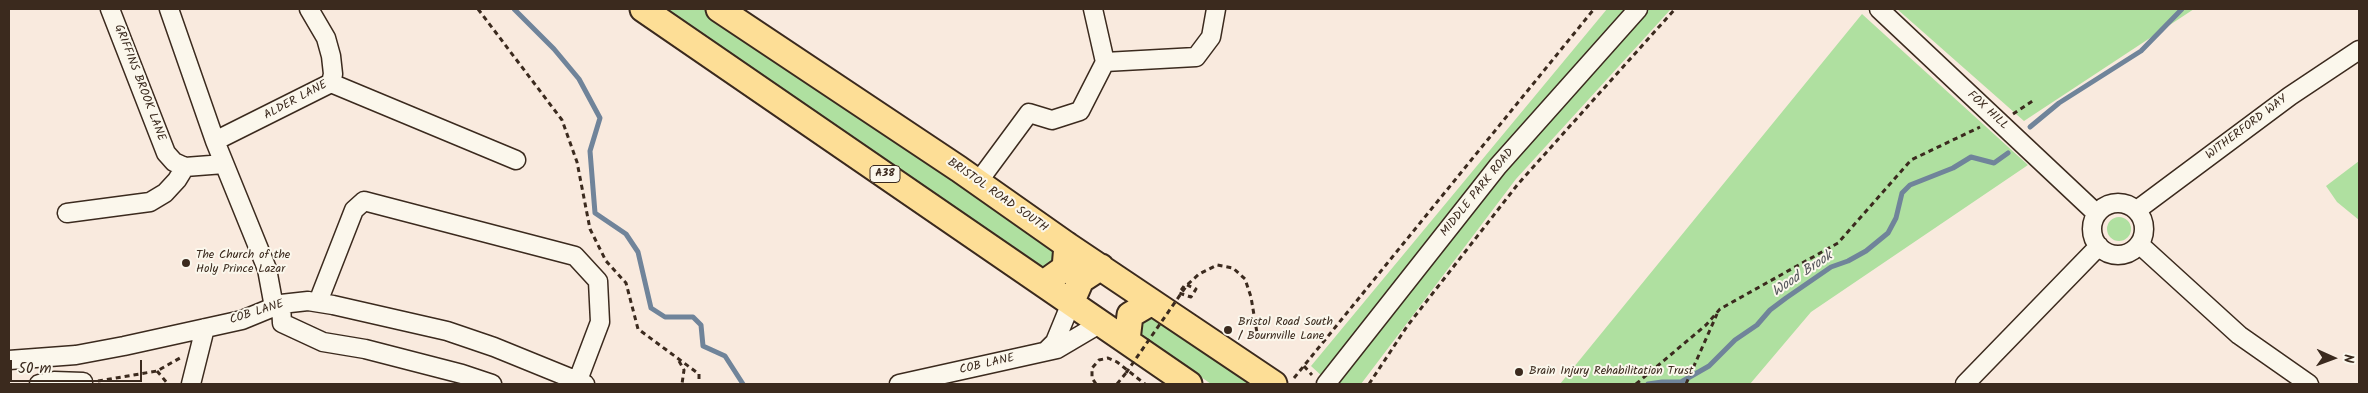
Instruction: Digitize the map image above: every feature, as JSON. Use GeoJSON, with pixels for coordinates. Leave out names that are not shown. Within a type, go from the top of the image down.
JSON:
{"type":"FeatureCollection","features":[{"type":"Feature","properties":{"kind":"highway","name":"A38"},"geometry":{"type":"LineString","coordinates":[[643,9],[1189,384]]}},
{"type":"Feature","properties":{"kind":"highway","name":"BRISTOL ROAD SOUTH"},"geometry":{"type":"LineString","coordinates":[[720,9],[1274,384]]}},
{"type":"Feature","properties":{"kind":"highway"},"geometry":{"type":"LineString","coordinates":[[1044,283],[1065,268],[1067,245]]}},
{"type":"Feature","properties":{"kind":"highway"},"geometry":{"type":"LineString","coordinates":[[1072,303],[1081,280],[1101,267]]}},
{"type":"Feature","properties":{"kind":"highway"},"geometry":{"type":"LineString","coordinates":[[1101,323],[1118,306],[1123,295],[1123,283]]}},
{"type":"Feature","properties":{"kind":"highway"},"geometry":{"type":"LineString","coordinates":[[1127,340],[1130,315],[1152,302]]}},
{"type":"Feature","properties":{"kind":"street","name":"GRIFFINS BROOK LANE"},"geometry":{"type":"LineString","coordinates":[[110,9],[166,153],[174,162],[185,167]]}},
{"type":"Feature","properties":{"kind":"street"},"geometry":{"type":"LineString","coordinates":[[169,9],[215,142],[267,269],[282,323],[323,342],[365,348],[492,384]]}},
{"type":"Feature","properties":{"kind":"street","name":"ALDER LANE"},"geometry":{"type":"LineString","coordinates":[[215,142],[331,83],[333,74],[326,38],[309,9]]}},
{"type":"Feature","properties":{"kind":"street"},"geometry":{"type":"LineString","coordinates":[[978,182],[1029,113],[1052,120],[1080,111],[1106,62],[1093,9]]}},
{"type":"Feature","properties":{"kind":"street"},"geometry":{"type":"LineString","coordinates":[[1106,62],[1196,57],[1211,37],[1216,9]]}},
{"type":"Feature","properties":{"kind":"street","name":"MIDDLE PARK ROAD"},"geometry":{"type":"LineString","coordinates":[[1326,384],[1498,166],[1638,9]]}},
{"type":"Feature","properties":{"kind":"street","name":"FOX HILL"},"geometry":{"type":"LineString","coordinates":[[1878,9],[2096,213]]}},
{"type":"Feature","properties":{"kind":"street","name":"WITHERFORD WAY"},"geometry":{"type":"LineString","coordinates":[[2137,210],[2290,96],[2359,50]]}},
{"type":"Feature","properties":{"kind":"street"},"geometry":{"type":"LineString","coordinates":[[331,83],[516,160]]}},
{"type":"Feature","properties":{"kind":"street"},"geometry":{"type":"LineString","coordinates":[[68,213],[150,202],[166,193],[185,167],[224,164]]}},
{"type":"Feature","properties":{"kind":"street"},"geometry":{"type":"LineString","coordinates":[[318,302],[354,210],[364,201],[575,256],[598,281],[600,322],[581,382]]}},
{"type":"Feature","properties":{"kind":"street"},"geometry":{"type":"LineString","coordinates":[[2119,202],[2137,210],[2144,222],[2144,238],[2132,251],[2122,254],[2109,254],[2094,241],[2092,232],[2096,213],[2105,205],[2119,202]]}},
{"type":"Feature","properties":{"kind":"street"},"geometry":{"type":"LineString","coordinates":[[2139,244],[2239,335],[2309,384]]}},
{"type":"Feature","properties":{"kind":"street"},"geometry":{"type":"LineString","coordinates":[[1965,384],[2099,246]]}},
{"type":"Feature","properties":{"kind":"street","name":"COB LANE"},"geometry":{"type":"LineString","coordinates":[[9,360],[76,355],[242,320],[278,305],[308,301],[447,331],[581,382]]}},
{"type":"Feature","properties":{"kind":"street"},"geometry":{"type":"LineString","coordinates":[[1046,351],[1054,342],[1072,303]]}},
{"type":"Feature","properties":{"kind":"street","name":"COB LANE"},"geometry":{"type":"LineString","coordinates":[[898,384],[1057,349],[1101,323]]}},
{"type":"Feature","properties":{"kind":"street"},"geometry":{"type":"LineString","coordinates":[[191,384],[205,328]]}},
{"type":"Feature","properties":{"kind":"street"},"geometry":{"type":"LineString","coordinates":[[46,383],[76,355]]}},
{"type":"Feature","properties":{"kind":"street"},"geometry":{"type":"LineString","coordinates":[[46,383],[83,382]]}},
{"type":"Feature","properties":{"kind":"path"},"geometry":{"type":"LineString","coordinates":[[478,9],[562,120],[577,162],[590,229],[606,261],[626,283],[638,329],[679,361],[700,374],[699,384]]}},
{"type":"Feature","properties":{"kind":"path"},"geometry":{"type":"LineString","coordinates":[[1289,384],[1594,9]]}},
{"type":"Feature","properties":{"kind":"path"},"geometry":{"type":"LineString","coordinates":[[1369,384],[1408,325],[1518,184],[1674,9]]}},
{"type":"Feature","properties":{"kind":"path"},"geometry":{"type":"LineString","coordinates":[[1636,384],[1706,326],[1720,309],[1838,243],[1911,160],[1998,121],[2034,100]]}},
{"type":"Feature","properties":{"kind":"path"},"geometry":{"type":"LineString","coordinates":[[1117,384],[1186,286],[1199,274],[1216,265],[1233,268],[1245,279],[1251,297],[1258,340]]}},
{"type":"Feature","properties":{"kind":"path"},"geometry":{"type":"LineString","coordinates":[[1686,384],[1720,309]]}},
{"type":"Feature","properties":{"kind":"path"},"geometry":{"type":"LineString","coordinates":[[83,382],[157,371],[178,358],[200,351]]}},
{"type":"Feature","properties":{"kind":"path"},"geometry":{"type":"LineString","coordinates":[[1096,384],[1092,378],[1092,368],[1098,360],[1108,358],[1117,362],[1145,384]]}},
{"type":"Feature","properties":{"kind":"path"},"geometry":{"type":"LineString","coordinates":[[679,361],[684,370],[682,384]]}},
{"type":"Feature","properties":{"kind":"path"},"geometry":{"type":"LineString","coordinates":[[157,371],[168,384]]}},
{"type":"Feature","properties":{"kind":"green space"},"geometry":{"type":"Polygon","coordinates":[[[654,9],[704,9],[1054,247],[1056,258],[1051,267],[1039,272],[654,9]]]}},
{"type":"Feature","properties":{"kind":"green space"},"geometry":{"type":"Polygon","coordinates":[[[1607,9],[1630,9],[1323,377],[1311,366],[1607,9]]]}},
{"type":"Feature","properties":{"kind":"green space"},"geometry":{"type":"Polygon","coordinates":[[[1647,9],[1671,9],[1516,179],[1361,384],[1334,384],[1511,161],[1647,9]]]}},
{"type":"Feature","properties":{"kind":"green space"},"geometry":{"type":"Polygon","coordinates":[[[1897,9],[2194,9],[2024,121],[1897,9]]]}},
{"type":"Feature","properties":{"kind":"green space"},"geometry":{"type":"Polygon","coordinates":[[[1862,14],[2028,165],[1811,312],[1750,384],[1560,384],[1862,14]]]}},
{"type":"Feature","properties":{"kind":"green space"},"geometry":{"type":"Polygon","coordinates":[[[2359,161],[2359,220],[2337,202],[2326,186],[2359,161]]]}},
{"type":"Feature","properties":{"kind":"green space"},"geometry":{"type":"Polygon","coordinates":[[[2119,217],[2128,220],[2131,229],[2128,238],[2119,241],[2110,238],[2107,229],[2110,220],[2119,217]]]}},
{"type":"Feature","properties":{"kind":"green space"},"geometry":{"type":"Polygon","coordinates":[[[1153,315],[1255,384],[1211,384],[1137,332],[1137,319],[1153,315]]]}},
{"type":"Feature","properties":{"kind":"waterway"},"geometry":{"type":"LineString","coordinates":[[514,9],[554,49],[579,79],[600,118],[590,151],[595,213],[626,234],[638,252],[651,308],[665,317],[693,317],[701,325],[703,346],[725,356],[743,384]]}},
{"type":"Feature","properties":{"kind":"waterway","name":"Wood Brook"},"geometry":{"type":"LineString","coordinates":[[2030,127],[2059,103],[2141,51],[2182,9]]}},
{"type":"Feature","properties":{"kind":"waterway","name":"Wood Brook"},"geometry":{"type":"LineString","coordinates":[[1648,384],[1681,382],[1709,366],[1735,340],[1757,325],[1770,310],[1786,298],[1831,267],[1848,261],[1866,251],[1888,233],[1896,218],[1902,193],[1910,185],[1953,168],[1971,157],[1994,163],[2008,153]]}},
{"type":"Feature","properties":{"kind":"place","name":"The Church of the Holy Prince Lazar"},"geometry":{"type":"Point","coordinates":[186,263]}},
{"type":"Feature","properties":{"kind":"place","name":"Bristol Road South / Bournville Lane"},"geometry":{"type":"Point","coordinates":[1228,330]}},
{"type":"Feature","properties":{"kind":"place","name":"Brain Injury Rehabilitation Trust"},"geometry":{"type":"Point","coordinates":[1519,372]}}]}
